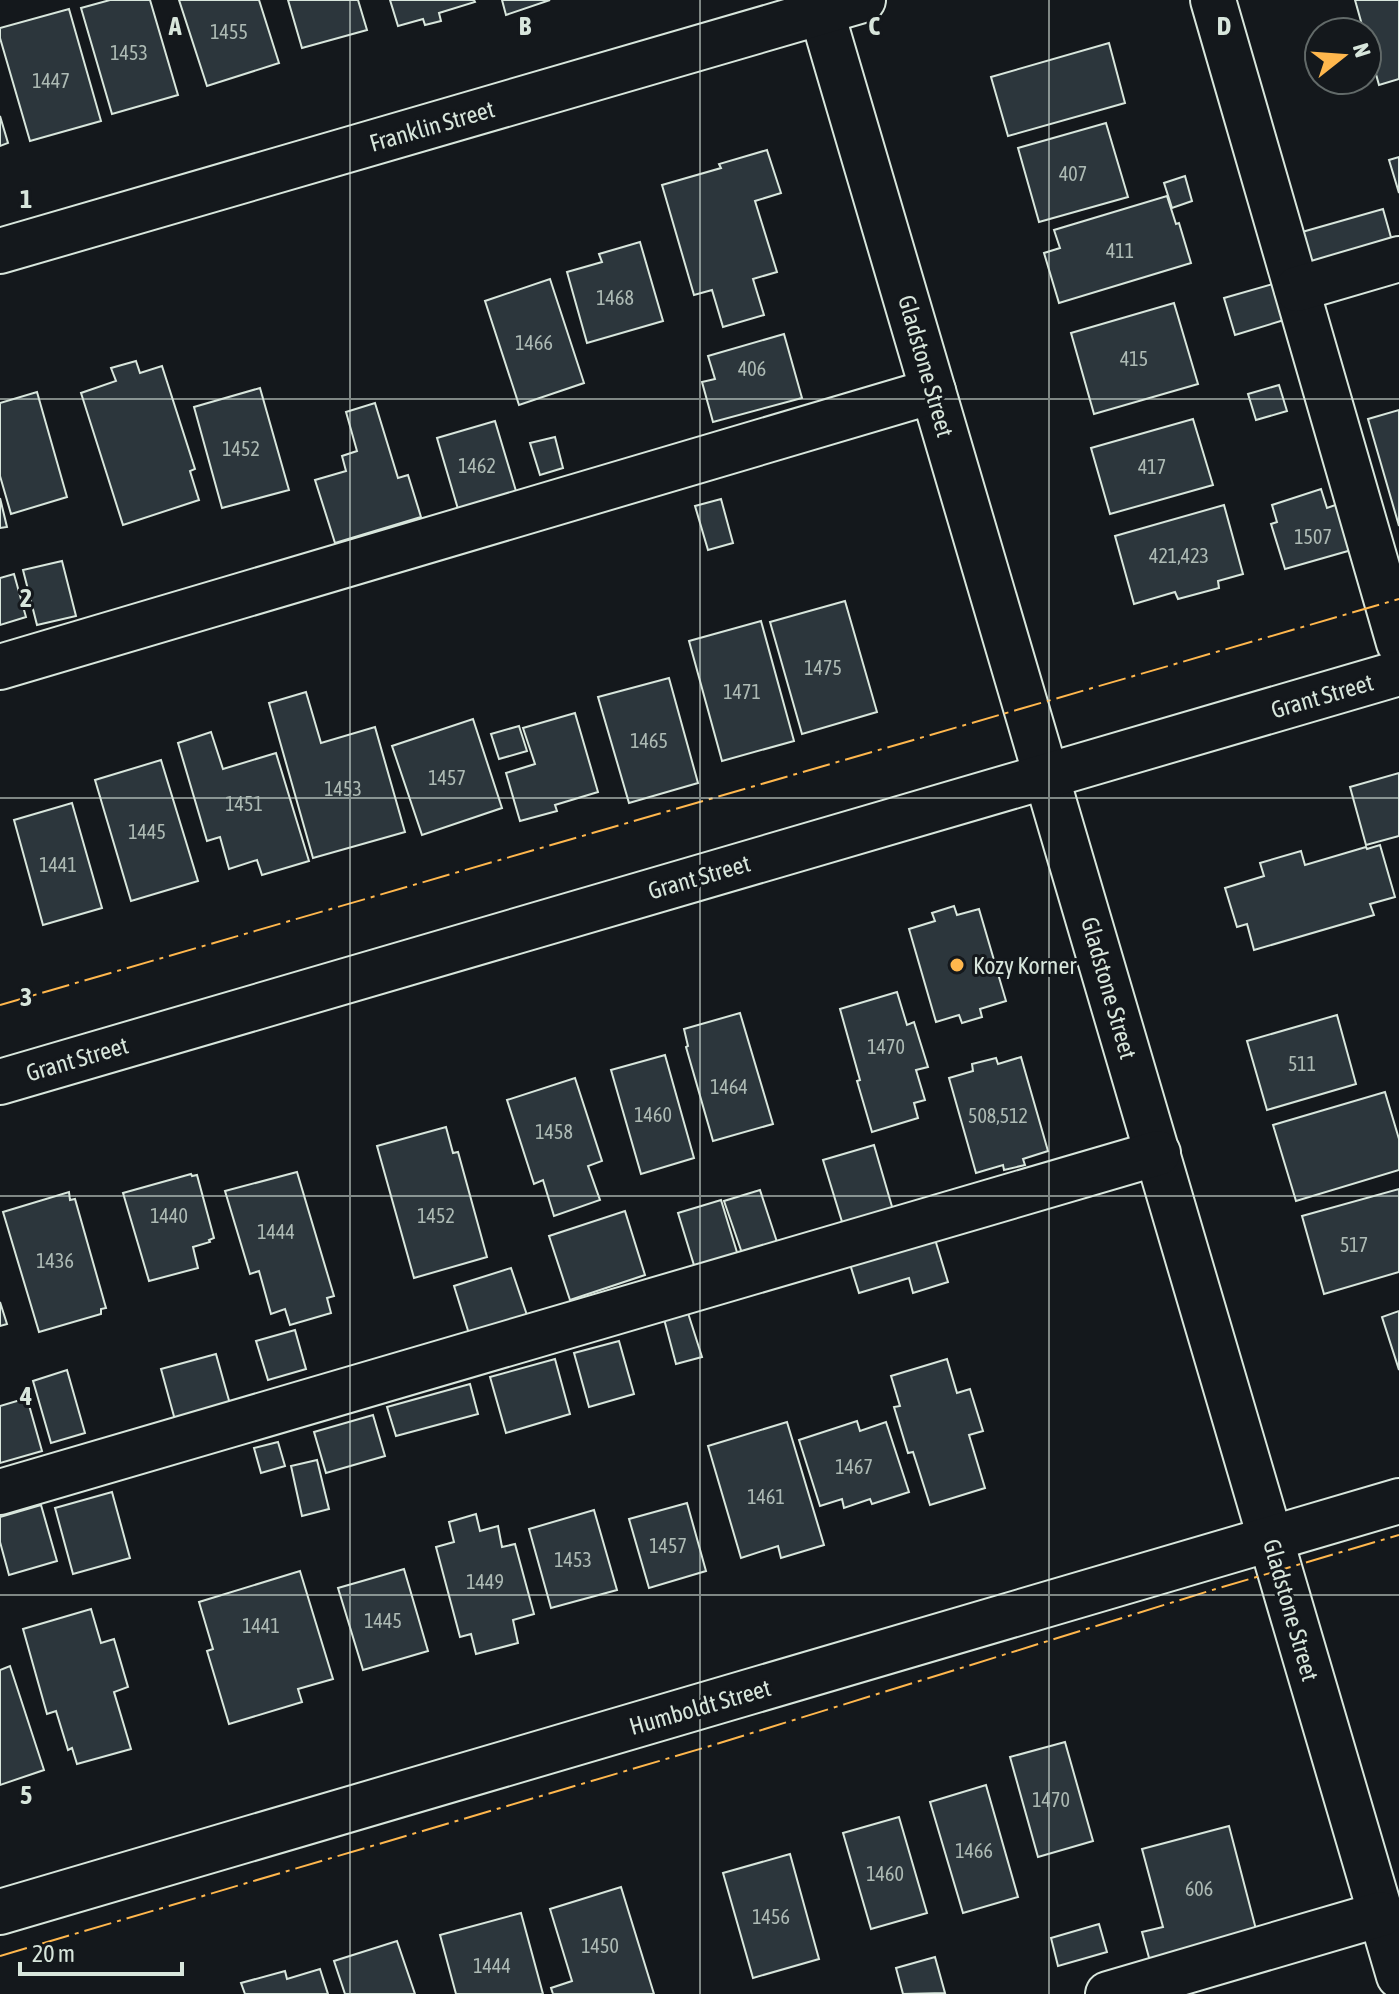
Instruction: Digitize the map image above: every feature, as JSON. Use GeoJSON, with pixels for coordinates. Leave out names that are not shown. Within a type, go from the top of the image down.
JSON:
{"type":"FeatureCollection","features":[{"type":"Feature","properties":{"kind":"street","name":"Franklin Street"},"geometry":{"type":"LineString","coordinates":[[0,251],[820,6],[863,0]]}},
{"type":"Feature","properties":{"kind":"street"},"geometry":{"type":"LineString","coordinates":[[1213,0],[1399,643]]}},
{"type":"Feature","properties":{"kind":"street","name":"Gladstone Street"},"geometry":{"type":"LineString","coordinates":[[820,6],[1399,1976]]}},
{"type":"Feature","properties":{"kind":"street"},"geometry":{"type":"LineString","coordinates":[[1297,289],[1399,259]]}},
{"type":"Feature","properties":{"kind":"street"},"geometry":{"type":"LineString","coordinates":[[0,667],[933,391]]}},
{"type":"Feature","properties":{"kind":"street","name":"Grant Street"},"geometry":{"type":"LineString","coordinates":[[0,1082],[1399,673]]}},
{"type":"Feature","properties":{"kind":"street"},"geometry":{"type":"LineString","coordinates":[[0,1492],[1158,1153]]}},
{"type":"Feature","properties":{"kind":"street","name":"Humboldt Street"},"geometry":{"type":"LineString","coordinates":[[0,1912],[1399,1501]]}},
{"type":"Feature","properties":{"kind":"street"},"geometry":{"type":"LineString","coordinates":[[1108,1994],[1381,1914]]}},
{"type":"Feature","properties":{"kind":"building"},"geometry":{"type":"Polygon","coordinates":[[[110,0],[150,0],[178,95],[112,114],[81,8],[110,0]]]}},
{"type":"Feature","properties":{"kind":"building"},"geometry":{"type":"Polygon","coordinates":[[[179,0],[259,0],[279,63],[207,86],[179,0]]]}},
{"type":"Feature","properties":{"kind":"building"},"geometry":{"type":"Polygon","coordinates":[[[288,0],[358,0],[367,30],[302,48],[288,0]]]}},
{"type":"Feature","properties":{"kind":"building"},"geometry":{"type":"Polygon","coordinates":[[[390,0],[475,2],[439,13],[441,21],[425,25],[423,19],[398,26],[390,0]]]}},
{"type":"Feature","properties":{"kind":"building"},"geometry":{"type":"Polygon","coordinates":[[[502,0],[550,0],[506,15],[502,0]]]}},
{"type":"Feature","properties":{"kind":"building"},"geometry":{"type":"Polygon","coordinates":[[[1355,0],[1399,0],[1399,79],[1383,84],[1383,16],[1360,16],[1355,0]]]}},
{"type":"Feature","properties":{"kind":"building"},"geometry":{"type":"Polygon","coordinates":[[[69,9],[101,121],[30,141],[0,38],[0,28],[69,9]]]}},
{"type":"Feature","properties":{"kind":"building"},"geometry":{"type":"Polygon","coordinates":[[[1109,43],[1125,103],[1008,136],[991,77],[1109,43]]]}},
{"type":"Feature","properties":{"kind":"building"},"geometry":{"type":"Polygon","coordinates":[[[0,116],[8,143],[0,146],[0,116]]]}},
{"type":"Feature","properties":{"kind":"building"},"geometry":{"type":"Polygon","coordinates":[[[1106,123],[1128,197],[1039,222],[1018,148],[1106,123]]]}},
{"type":"Feature","properties":{"kind":"building"},"geometry":{"type":"Polygon","coordinates":[[[767,150],[781,193],[755,201],[777,272],[753,279],[764,315],[723,327],[712,290],[694,295],[662,185],[721,168],[719,164],[767,150]]]}},
{"type":"Feature","properties":{"kind":"building"},"geometry":{"type":"Polygon","coordinates":[[[1399,157],[1399,193],[1389,160],[1399,157]]]}},
{"type":"Feature","properties":{"kind":"building"},"geometry":{"type":"Polygon","coordinates":[[[1185,176],[1192,201],[1172,208],[1164,183],[1185,176]]]}},
{"type":"Feature","properties":{"kind":"building"},"geometry":{"type":"Polygon","coordinates":[[[1167,196],[1191,263],[1059,303],[1044,253],[1060,248],[1054,230],[1167,196]]]}},
{"type":"Feature","properties":{"kind":"building"},"geometry":{"type":"Polygon","coordinates":[[[1383,209],[1394,248],[1306,273],[1295,234],[1383,209]]]}},
{"type":"Feature","properties":{"kind":"building"},"geometry":{"type":"Polygon","coordinates":[[[640,242],[663,321],[587,343],[567,272],[602,262],[599,254],[640,242]]]}},
{"type":"Feature","properties":{"kind":"building"},"geometry":{"type":"Polygon","coordinates":[[[550,279],[584,383],[519,405],[485,301],[550,279]]]}},
{"type":"Feature","properties":{"kind":"building"},"geometry":{"type":"Polygon","coordinates":[[[1273,284],[1284,320],[1235,335],[1224,298],[1273,284]]]}},
{"type":"Feature","properties":{"kind":"building"},"geometry":{"type":"Polygon","coordinates":[[[1174,303],[1198,384],[1094,414],[1071,333],[1174,303]]]}},
{"type":"Feature","properties":{"kind":"building"},"geometry":{"type":"Polygon","coordinates":[[[784,334],[802,398],[713,422],[702,382],[715,379],[708,356],[784,334]]]}},
{"type":"Feature","properties":{"kind":"building"},"geometry":{"type":"Polygon","coordinates":[[[136,361],[140,373],[162,366],[195,469],[190,471],[199,500],[123,525],[81,393],[116,381],[111,368],[136,361]]]}},
{"type":"Feature","properties":{"kind":"building"},"geometry":{"type":"Polygon","coordinates":[[[1279,385],[1287,411],[1256,420],[1248,394],[1279,385]]]}},
{"type":"Feature","properties":{"kind":"building"},"geometry":{"type":"Polygon","coordinates":[[[260,388],[289,490],[222,508],[194,407],[260,388]]]}},
{"type":"Feature","properties":{"kind":"building"},"geometry":{"type":"Polygon","coordinates":[[[37,392],[67,497],[11,514],[0,476],[0,403],[37,392]]]}},
{"type":"Feature","properties":{"kind":"building"},"geometry":{"type":"Polygon","coordinates":[[[375,403],[398,478],[408,475],[421,517],[335,543],[315,480],[346,471],[342,456],[357,451],[346,412],[375,403]]]}},
{"type":"Feature","properties":{"kind":"building"},"geometry":{"type":"Polygon","coordinates":[[[1399,410],[1399,526],[1368,419],[1399,410]]]}},
{"type":"Feature","properties":{"kind":"building"},"geometry":{"type":"Polygon","coordinates":[[[1193,419],[1213,485],[1110,514],[1091,448],[1193,419]]]}},
{"type":"Feature","properties":{"kind":"building"},"geometry":{"type":"Polygon","coordinates":[[[495,421],[516,491],[458,509],[437,438],[495,421]]]}},
{"type":"Feature","properties":{"kind":"building"},"geometry":{"type":"Polygon","coordinates":[[[555,437],[563,468],[540,475],[530,443],[555,437]]]}},
{"type":"Feature","properties":{"kind":"building"},"geometry":{"type":"Polygon","coordinates":[[[1321,489],[1327,508],[1341,503],[1355,549],[1285,569],[1271,524],[1277,522],[1272,505],[1321,489]]]}},
{"type":"Feature","properties":{"kind":"building"},"geometry":{"type":"Polygon","coordinates":[[[0,498],[7,527],[0,528],[0,498]]]}},
{"type":"Feature","properties":{"kind":"building"},"geometry":{"type":"Polygon","coordinates":[[[721,499],[733,543],[708,550],[695,506],[721,499]]]}},
{"type":"Feature","properties":{"kind":"building"},"geometry":{"type":"Polygon","coordinates":[[[1224,505],[1243,574],[1218,581],[1219,588],[1178,599],[1175,592],[1134,604],[1115,536],[1224,505]]]}},
{"type":"Feature","properties":{"kind":"building"},"geometry":{"type":"Polygon","coordinates":[[[62,561],[76,616],[37,625],[23,570],[62,561]]]}},
{"type":"Feature","properties":{"kind":"building"},"geometry":{"type":"Polygon","coordinates":[[[14,574],[26,617],[0,625],[0,578],[14,574]]]}},
{"type":"Feature","properties":{"kind":"building"},"geometry":{"type":"Polygon","coordinates":[[[845,601],[877,712],[802,734],[770,622],[845,601]]]}},
{"type":"Feature","properties":{"kind":"building"},"geometry":{"type":"Polygon","coordinates":[[[761,621],[794,741],[722,761],[689,641],[761,621]]]}},
{"type":"Feature","properties":{"kind":"building"},"geometry":{"type":"Polygon","coordinates":[[[669,678],[698,783],[629,803],[598,697],[669,678]]]}},
{"type":"Feature","properties":{"kind":"building"},"geometry":{"type":"Polygon","coordinates":[[[306,692],[321,743],[375,727],[405,832],[313,858],[269,703],[306,692]]]}},
{"type":"Feature","properties":{"kind":"building"},"geometry":{"type":"Polygon","coordinates":[[[575,713],[598,792],[555,805],[557,811],[520,821],[506,773],[535,764],[523,728],[575,713]]]}},
{"type":"Feature","properties":{"kind":"building"},"geometry":{"type":"Polygon","coordinates":[[[473,719],[502,808],[422,835],[392,746],[473,719]]]}},
{"type":"Feature","properties":{"kind":"building"},"geometry":{"type":"Polygon","coordinates":[[[519,726],[527,751],[499,759],[491,734],[519,726]]]}},
{"type":"Feature","properties":{"kind":"building"},"geometry":{"type":"Polygon","coordinates":[[[211,732],[223,769],[276,753],[309,861],[262,875],[257,860],[229,869],[220,837],[207,841],[178,743],[211,732]]]}},
{"type":"Feature","properties":{"kind":"building"},"geometry":{"type":"Polygon","coordinates":[[[161,760],[198,881],[131,901],[95,780],[161,760]]]}},
{"type":"Feature","properties":{"kind":"building"},"geometry":{"type":"Polygon","coordinates":[[[1399,773],[1399,836],[1366,845],[1350,787],[1399,773]]]}},
{"type":"Feature","properties":{"kind":"building"},"geometry":{"type":"Polygon","coordinates":[[[72,803],[102,908],[43,925],[14,820],[72,803]]]}},
{"type":"Feature","properties":{"kind":"building"},"geometry":{"type":"Polygon","coordinates":[[[1380,845],[1395,897],[1370,904],[1374,915],[1254,950],[1247,924],[1237,927],[1225,888],[1264,876],[1260,863],[1301,851],[1305,865],[1380,845]]]}},
{"type":"Feature","properties":{"kind":"building","name":"Kozy Korner"},"geometry":{"type":"Polygon","coordinates":[[[954,906],[957,915],[979,909],[1006,1001],[980,1009],[982,1017],[962,1023],[959,1015],[936,1022],[909,929],[935,921],[932,913],[954,906]]]}},
{"type":"Feature","properties":{"kind":"building"},"geometry":{"type":"Polygon","coordinates":[[[897,992],[907,1025],[914,1022],[928,1067],[916,1070],[925,1100],[914,1103],[918,1118],[872,1132],[840,1009],[897,992]]]}},
{"type":"Feature","properties":{"kind":"building"},"geometry":{"type":"Polygon","coordinates":[[[740,1013],[773,1124],[713,1141],[686,1047],[684,1029],[740,1013]]]}},
{"type":"Feature","properties":{"kind":"building"},"geometry":{"type":"Polygon","coordinates":[[[1337,1015],[1356,1084],[1267,1110],[1247,1041],[1337,1015]]]}},
{"type":"Feature","properties":{"kind":"building"},"geometry":{"type":"Polygon","coordinates":[[[665,1055],[694,1158],[641,1174],[611,1070],[665,1055]]]}},
{"type":"Feature","properties":{"kind":"building"},"geometry":{"type":"Polygon","coordinates":[[[1021,1057],[1048,1151],[1023,1159],[1025,1165],[1004,1170],[1003,1165],[976,1173],[949,1078],[973,1071],[972,1064],[996,1058],[998,1064],[1021,1057]]]}},
{"type":"Feature","properties":{"kind":"building"},"geometry":{"type":"Polygon","coordinates":[[[575,1078],[602,1161],[588,1166],[600,1200],[554,1216],[543,1180],[534,1184],[507,1100],[575,1078]]]}},
{"type":"Feature","properties":{"kind":"building"},"geometry":{"type":"Polygon","coordinates":[[[1385,1092],[1399,1139],[1399,1170],[1296,1201],[1273,1125],[1385,1092]]]}},
{"type":"Feature","properties":{"kind":"building"},"geometry":{"type":"Polygon","coordinates":[[[446,1127],[453,1153],[458,1152],[487,1257],[414,1278],[377,1146],[446,1127]]]}},
{"type":"Feature","properties":{"kind":"building"},"geometry":{"type":"Polygon","coordinates":[[[874,1145],[893,1210],[843,1225],[823,1160],[874,1145]]]}},
{"type":"Feature","properties":{"kind":"building"},"geometry":{"type":"Polygon","coordinates":[[[297,1172],[334,1296],[327,1298],[331,1313],[290,1325],[285,1309],[271,1314],[259,1271],[250,1274],[225,1191],[297,1172]]]}},
{"type":"Feature","properties":{"kind":"building"},"geometry":{"type":"Polygon","coordinates":[[[197,1175],[214,1238],[193,1247],[198,1268],[149,1281],[123,1193],[197,1175]]]}},
{"type":"Feature","properties":{"kind":"building"},"geometry":{"type":"Polygon","coordinates":[[[1399,1189],[1399,1272],[1324,1294],[1302,1216],[1399,1189]]]}},
{"type":"Feature","properties":{"kind":"building"},"geometry":{"type":"Polygon","coordinates":[[[760,1190],[778,1245],[743,1256],[724,1201],[760,1190]]]}},
{"type":"Feature","properties":{"kind":"building"},"geometry":{"type":"Polygon","coordinates":[[[69,1192],[70,1200],[75,1199],[106,1308],[101,1309],[101,1314],[39,1332],[3,1212],[69,1192]]]}},
{"type":"Feature","properties":{"kind":"building"},"geometry":{"type":"Polygon","coordinates":[[[721,1200],[740,1262],[697,1275],[678,1213],[721,1200]]]}},
{"type":"Feature","properties":{"kind":"building"},"geometry":{"type":"Polygon","coordinates":[[[625,1211],[645,1275],[570,1300],[549,1236],[625,1211]]]}},
{"type":"Feature","properties":{"kind":"building"},"geometry":{"type":"Polygon","coordinates":[[[934,1236],[948,1282],[913,1293],[909,1278],[859,1293],[849,1261],[934,1236]]]}},
{"type":"Feature","properties":{"kind":"building"},"geometry":{"type":"Polygon","coordinates":[[[511,1268],[529,1321],[471,1340],[454,1286],[511,1268]]]}},
{"type":"Feature","properties":{"kind":"building"},"geometry":{"type":"Polygon","coordinates":[[[0,1302],[7,1324],[0,1326],[0,1302]]]}},
{"type":"Feature","properties":{"kind":"building"},"geometry":{"type":"Polygon","coordinates":[[[1399,1311],[1399,1370],[1382,1317],[1399,1311]]]}},
{"type":"Feature","properties":{"kind":"building"},"geometry":{"type":"Polygon","coordinates":[[[688,1313],[702,1357],[676,1364],[664,1319],[688,1313]]]}},
{"type":"Feature","properties":{"kind":"building"},"geometry":{"type":"Polygon","coordinates":[[[295,1330],[306,1369],[268,1380],[256,1341],[295,1330]]]}},
{"type":"Feature","properties":{"kind":"building"},"geometry":{"type":"Polygon","coordinates":[[[619,1341],[634,1394],[589,1407],[574,1353],[619,1341]]]}},
{"type":"Feature","properties":{"kind":"building"},"geometry":{"type":"Polygon","coordinates":[[[216,1354],[230,1404],[175,1420],[161,1369],[216,1354]]]}},
{"type":"Feature","properties":{"kind":"building"},"geometry":{"type":"Polygon","coordinates":[[[555,1359],[570,1414],[506,1433],[490,1377],[555,1359]]]}},
{"type":"Feature","properties":{"kind":"building"},"geometry":{"type":"Polygon","coordinates":[[[947,1359],[957,1393],[970,1389],[983,1431],[969,1435],[985,1488],[930,1505],[913,1452],[908,1453],[894,1407],[900,1406],[891,1376],[947,1359]]]}},
{"type":"Feature","properties":{"kind":"building"},"geometry":{"type":"Polygon","coordinates":[[[67,1370],[85,1433],[51,1443],[33,1381],[67,1370]]]}},
{"type":"Feature","properties":{"kind":"building"},"geometry":{"type":"Polygon","coordinates":[[[470,1384],[478,1414],[396,1436],[387,1407],[470,1384]]]}},
{"type":"Feature","properties":{"kind":"building"},"geometry":{"type":"Polygon","coordinates":[[[27,1398],[42,1451],[0,1463],[0,1406],[27,1398]]]}},
{"type":"Feature","properties":{"kind":"building"},"geometry":{"type":"Polygon","coordinates":[[[373,1415],[385,1456],[326,1473],[314,1432],[373,1415]]]}},
{"type":"Feature","properties":{"kind":"building"},"geometry":{"type":"Polygon","coordinates":[[[857,1421],[860,1431],[886,1422],[909,1492],[872,1504],[870,1499],[844,1508],[842,1499],[820,1506],[799,1440],[857,1421]]]}},
{"type":"Feature","properties":{"kind":"building"},"geometry":{"type":"Polygon","coordinates":[[[787,1422],[824,1545],[781,1558],[778,1546],[741,1558],[708,1446],[787,1422]]]}},
{"type":"Feature","properties":{"kind":"building"},"geometry":{"type":"Polygon","coordinates":[[[278,1442],[285,1466],[261,1473],[254,1448],[278,1442]]]}},
{"type":"Feature","properties":{"kind":"building"},"geometry":{"type":"Polygon","coordinates":[[[317,1460],[329,1509],[302,1516],[291,1466],[317,1460]]]}},
{"type":"Feature","properties":{"kind":"building"},"geometry":{"type":"Polygon","coordinates":[[[112,1492],[130,1558],[73,1574],[55,1508],[112,1492]]]}},
{"type":"Feature","properties":{"kind":"building"},"geometry":{"type":"Polygon","coordinates":[[[687,1503],[706,1571],[649,1588],[629,1519],[687,1503]]]}},
{"type":"Feature","properties":{"kind":"building"},"geometry":{"type":"Polygon","coordinates":[[[41,1505],[57,1561],[9,1575],[0,1542],[0,1517],[41,1505]]]}},
{"type":"Feature","properties":{"kind":"building"},"geometry":{"type":"Polygon","coordinates":[[[594,1510],[617,1590],[551,1608],[529,1529],[594,1510]]]}},
{"type":"Feature","properties":{"kind":"building"},"geometry":{"type":"Polygon","coordinates":[[[476,1514],[480,1531],[498,1526],[502,1547],[515,1544],[534,1614],[513,1620],[518,1643],[476,1654],[471,1634],[460,1637],[436,1547],[454,1542],[449,1522],[476,1514]]]}},
{"type":"Feature","properties":{"kind":"building"},"geometry":{"type":"Polygon","coordinates":[[[404,1569],[428,1651],[363,1670],[338,1588],[404,1569]]]}},
{"type":"Feature","properties":{"kind":"building"},"geometry":{"type":"Polygon","coordinates":[[[300,1571],[333,1679],[298,1689],[302,1702],[229,1724],[207,1651],[213,1649],[199,1602],[300,1571]]]}},
{"type":"Feature","properties":{"kind":"building"},"geometry":{"type":"Polygon","coordinates":[[[91,1609],[101,1643],[114,1639],[128,1687],[114,1692],[131,1749],[77,1764],[72,1748],[68,1750],[56,1711],[47,1714],[23,1629],[91,1609]]]}},
{"type":"Feature","properties":{"kind":"building"},"geometry":{"type":"Polygon","coordinates":[[[10,1666],[44,1770],[0,1785],[0,1670],[10,1666]]]}},
{"type":"Feature","properties":{"kind":"building"},"geometry":{"type":"Polygon","coordinates":[[[1065,1742],[1093,1841],[1038,1857],[1010,1757],[1065,1742]]]}},
{"type":"Feature","properties":{"kind":"building"},"geometry":{"type":"Polygon","coordinates":[[[986,1785],[1018,1897],[963,1913],[930,1802],[986,1785]]]}},
{"type":"Feature","properties":{"kind":"building"},"geometry":{"type":"Polygon","coordinates":[[[899,1817],[927,1913],[871,1929],[843,1833],[899,1817]]]}},
{"type":"Feature","properties":{"kind":"building"},"geometry":{"type":"Polygon","coordinates":[[[1229,1826],[1258,1937],[1151,1965],[1142,1932],[1163,1927],[1142,1849],[1229,1826]]]}},
{"type":"Feature","properties":{"kind":"building"},"geometry":{"type":"Polygon","coordinates":[[[790,1854],[819,1959],[753,1978],[723,1873],[790,1854]]]}},
{"type":"Feature","properties":{"kind":"building"},"geometry":{"type":"Polygon","coordinates":[[[621,1887],[654,1994],[553,1994],[551,1988],[572,1981],[550,1909],[621,1887]]]}},
{"type":"Feature","properties":{"kind":"building"},"geometry":{"type":"Polygon","coordinates":[[[521,1913],[543,1994],[456,1994],[440,1935],[521,1913]]]}},
{"type":"Feature","properties":{"kind":"building"},"geometry":{"type":"Polygon","coordinates":[[[1099,1924],[1107,1952],[1058,1966],[1051,1938],[1099,1924]]]}},
{"type":"Feature","properties":{"kind":"building"},"geometry":{"type":"Polygon","coordinates":[[[397,1941],[415,1994],[345,1994],[334,1961],[397,1941]]]}},
{"type":"Feature","properties":{"kind":"building"},"geometry":{"type":"Polygon","coordinates":[[[935,1957],[945,1993],[903,1994],[896,1968],[935,1957]]]}},
{"type":"Feature","properties":{"kind":"building"},"geometry":{"type":"Polygon","coordinates":[[[320,1969],[328,1994],[245,1994],[241,1983],[285,1971],[287,1979],[320,1969]]]}},
{"type":"Feature","properties":{"kind":"power"},"geometry":{"type":"LineString","coordinates":[[0,1005],[1399,599]]}},
{"type":"Feature","properties":{"kind":"power"},"geometry":{"type":"LineString","coordinates":[[0,1956],[710,1746],[1399,1535]]}},
{"type":"Feature","properties":{"kind":"place","name":"Kozy Korner"},"geometry":{"type":"Point","coordinates":[957,965]}}]}
